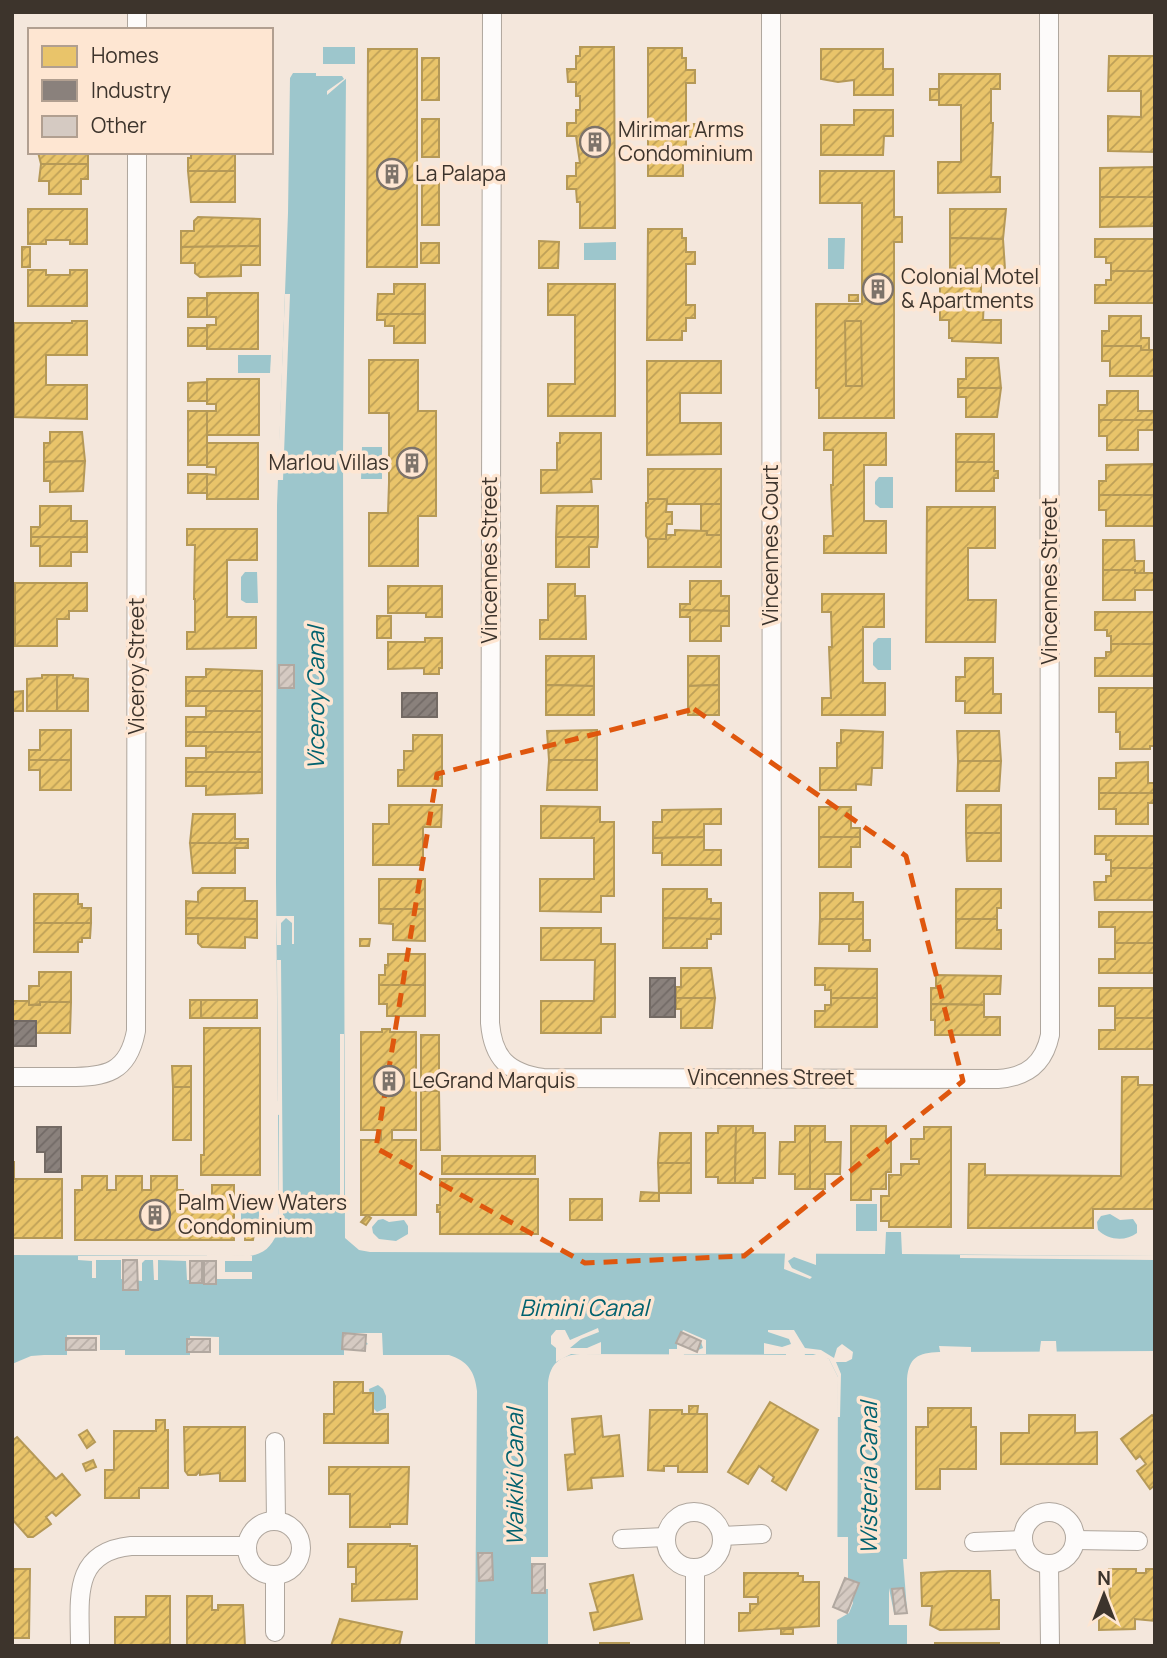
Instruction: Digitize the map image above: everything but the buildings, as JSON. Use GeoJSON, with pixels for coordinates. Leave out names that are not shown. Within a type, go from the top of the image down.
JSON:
{"type":"FeatureCollection","features":[{"type":"Feature","properties":{"kind":"street","name":"Vincennes Street"},"geometry":{"type":"LineString","coordinates":[[492,12],[490,1023],[493,1045],[507,1065],[523,1074],[543,1078],[1011,1079],[1032,1069],[1048,1045],[1051,495],[1049,12]]}},
{"type":"Feature","properties":{"kind":"street","name":"Vincennes Court"},"geometry":{"type":"LineString","coordinates":[[771,12],[772,1077]]}},
{"type":"Feature","properties":{"kind":"street","name":"Viceroy Street"},"geometry":{"type":"LineString","coordinates":[[12,1077],[89,1077],[107,1074],[121,1065],[131,1050],[136,1031],[137,154]]}},
{"type":"Feature","properties":{"kind":"street"},"geometry":{"type":"LineString","coordinates":[[275,1441],[276,1521]]}},
{"type":"Feature","properties":{"kind":"street"},"geometry":{"type":"LineString","coordinates":[[688,1512],[708,1516],[717,1524],[722,1536],[719,1552],[705,1566],[695,1569],[682,1566],[669,1555],[666,1537],[673,1521],[688,1512]]}},
{"type":"Feature","properties":{"kind":"street"},"geometry":{"type":"LineString","coordinates":[[1049,1512],[1058,1513],[1070,1523],[1075,1540],[1074,1548],[1064,1560],[1049,1565],[1028,1555],[1022,1540],[1028,1522],[1034,1516],[1049,1512]]}},
{"type":"Feature","properties":{"kind":"street"},"geometry":{"type":"LineString","coordinates":[[276,1521],[290,1525],[302,1548],[297,1564],[291,1570],[275,1576],[258,1571],[252,1565],[246,1546],[251,1532],[257,1526],[276,1521]]}},
{"type":"Feature","properties":{"kind":"street"},"geometry":{"type":"LineString","coordinates":[[722,1536],[762,1534]]}},
{"type":"Feature","properties":{"kind":"street"},"geometry":{"type":"LineString","coordinates":[[622,1539],[666,1537]]}},
{"type":"Feature","properties":{"kind":"street"},"geometry":{"type":"LineString","coordinates":[[974,1542],[1022,1540]]}},
{"type":"Feature","properties":{"kind":"street"},"geometry":{"type":"LineString","coordinates":[[1075,1540],[1138,1541]]}},
{"type":"Feature","properties":{"kind":"street"},"geometry":{"type":"LineString","coordinates":[[80,1646],[82,1583],[93,1561],[105,1553],[131,1546],[246,1546]]}},
{"type":"Feature","properties":{"kind":"street"},"geometry":{"type":"LineString","coordinates":[[1049,1565],[1049,1646]]}},
{"type":"Feature","properties":{"kind":"street"},"geometry":{"type":"LineString","coordinates":[[695,1569],[695,1646]]}},
{"type":"Feature","properties":{"kind":"highlighted area"},"geometry":{"type":"Polygon","coordinates":[[[694,709],[906,856],[963,1081],[744,1256],[585,1263],[376,1148],[437,774],[694,709]]]}},
{"type":"Feature","properties":{"kind":"water"},"geometry":{"type":"Polygon","coordinates":[[[323,47],[355,47],[355,64],[323,64],[323,47]]]}},
{"type":"Feature","properties":{"kind":"water"},"geometry":{"type":"Polygon","coordinates":[[[293,73],[344,73],[346,77],[343,455],[345,1238],[359,1250],[370,1252],[885,1254],[886,1232],[901,1232],[902,1254],[1155,1256],[1155,1351],[939,1352],[920,1355],[912,1361],[907,1379],[907,1646],[837,1646],[838,1377],[829,1359],[821,1355],[580,1354],[562,1358],[554,1365],[548,1383],[548,1646],[475,1646],[477,1391],[469,1368],[456,1357],[44,1355],[31,1356],[12,1364],[12,1255],[250,1256],[269,1247],[279,1229],[277,505],[288,213],[290,78],[293,73]]]}},
{"type":"Feature","properties":{"kind":"water"},"geometry":{"type":"Polygon","coordinates":[[[828,238],[845,238],[844,269],[828,269],[828,238]]]}},
{"type":"Feature","properties":{"kind":"water"},"geometry":{"type":"Polygon","coordinates":[[[616,242],[616,260],[584,260],[584,243],[616,242]]]}},
{"type":"Feature","properties":{"kind":"water"},"geometry":{"type":"Polygon","coordinates":[[[238,355],[271,355],[270,373],[238,373],[238,355]]]}},
{"type":"Feature","properties":{"kind":"water"},"geometry":{"type":"Polygon","coordinates":[[[362,447],[382,447],[382,479],[361,479],[362,447]]]}},
{"type":"Feature","properties":{"kind":"water"},"geometry":{"type":"Polygon","coordinates":[[[879,477],[893,477],[893,508],[880,508],[875,504],[875,482],[879,477]]]}},
{"type":"Feature","properties":{"kind":"water"},"geometry":{"type":"Polygon","coordinates":[[[245,572],[257,572],[258,603],[241,600],[241,577],[245,572]]]}},
{"type":"Feature","properties":{"kind":"water"},"geometry":{"type":"Polygon","coordinates":[[[878,638],[891,638],[891,670],[878,670],[873,665],[873,643],[878,638]]]}},
{"type":"Feature","properties":{"kind":"water"},"geometry":{"type":"Polygon","coordinates":[[[259,1197],[259,1230],[241,1230],[241,1198],[259,1197]]]}},
{"type":"Feature","properties":{"kind":"water"},"geometry":{"type":"Polygon","coordinates":[[[856,1204],[877,1204],[877,1231],[856,1231],[856,1204]]]}},
{"type":"Feature","properties":{"kind":"water"},"geometry":{"type":"Polygon","coordinates":[[[1110,1214],[1120,1220],[1133,1219],[1137,1225],[1137,1233],[1122,1239],[1102,1233],[1098,1230],[1097,1222],[1101,1216],[1110,1214]]]}},
{"type":"Feature","properties":{"kind":"water"},"geometry":{"type":"Polygon","coordinates":[[[378,1220],[389,1222],[404,1220],[408,1226],[408,1234],[396,1241],[379,1239],[373,1233],[372,1227],[378,1220]]]}},
{"type":"Feature","properties":{"kind":"water"},"geometry":{"type":"Polygon","coordinates":[[[378,1385],[386,1396],[386,1408],[377,1412],[372,1407],[369,1389],[378,1385]]]}},
{"type":"Feature","properties":{"kind":"pier"},"geometry":{"type":"Polygon","coordinates":[[[345,71],[348,77],[327,95],[327,91],[344,79],[342,76],[316,76],[316,73],[345,71]]]}},
{"type":"Feature","properties":{"kind":"pier"},"geometry":{"type":"Polygon","coordinates":[[[285,294],[290,294],[283,480],[274,480],[275,465],[278,465],[285,294]]]}},
{"type":"Feature","properties":{"kind":"pier"},"geometry":{"type":"Polygon","coordinates":[[[276,916],[294,916],[294,944],[292,923],[286,918],[281,923],[281,945],[277,945],[276,916]]]}},
{"type":"Feature","properties":{"kind":"pier","name":"Palm View Waters Condominium"},"geometry":{"type":"Polygon","coordinates":[[[277,960],[281,960],[283,1216],[279,1216],[279,1115],[275,1114],[275,1102],[278,1101],[277,960]]]}},
{"type":"Feature","properties":{"kind":"pier"},"geometry":{"type":"Polygon","coordinates":[[[340,1034],[344,1034],[344,1212],[340,1212],[340,1034]]]}},
{"type":"Feature","properties":{"kind":"pier"},"geometry":{"type":"Polygon","coordinates":[[[803,1249],[816,1249],[816,1265],[794,1257],[788,1261],[792,1268],[812,1277],[810,1279],[784,1269],[785,1253],[802,1253],[803,1249]]]}},
{"type":"Feature","properties":{"kind":"pier"},"geometry":{"type":"Polygon","coordinates":[[[960,1255],[1155,1256],[1155,1260],[960,1258],[960,1255]]]}},
{"type":"Feature","properties":{"kind":"pier","name":"Palm View Waters Condominium"},"geometry":{"type":"Polygon","coordinates":[[[78,1256],[252,1256],[252,1261],[225,1261],[225,1272],[252,1272],[252,1279],[215,1279],[215,1261],[205,1261],[205,1280],[201,1280],[201,1261],[191,1261],[191,1280],[187,1280],[186,1261],[158,1260],[158,1280],[154,1280],[153,1260],[145,1260],[142,1263],[142,1281],[121,1279],[121,1260],[96,1260],[96,1278],[92,1278],[92,1261],[78,1260],[78,1256]]]}},
{"type":"Feature","properties":{"kind":"pier"},"geometry":{"type":"Polygon","coordinates":[[[598,1328],[599,1332],[581,1339],[570,1348],[587,1348],[601,1342],[601,1354],[571,1354],[556,1362],[556,1348],[551,1344],[551,1336],[556,1330],[565,1330],[570,1340],[598,1328]]]}},
{"type":"Feature","properties":{"kind":"pier"},"geometry":{"type":"Polygon","coordinates":[[[683,1330],[706,1340],[706,1354],[684,1354],[683,1358],[669,1357],[669,1349],[677,1349],[677,1342],[698,1350],[703,1348],[701,1342],[681,1334],[683,1330]]]}},
{"type":"Feature","properties":{"kind":"pier"},"geometry":{"type":"Polygon","coordinates":[[[768,1330],[794,1330],[805,1348],[821,1350],[834,1358],[837,1348],[842,1344],[853,1352],[852,1359],[836,1362],[841,1374],[840,1417],[837,1417],[838,1377],[829,1359],[813,1354],[786,1357],[786,1354],[764,1354],[764,1343],[782,1347],[791,1344],[789,1339],[768,1330]]]}},
{"type":"Feature","properties":{"kind":"pier"},"geometry":{"type":"Polygon","coordinates":[[[349,1333],[382,1333],[383,1355],[344,1355],[344,1346],[359,1348],[368,1344],[361,1337],[349,1333]]]}},
{"type":"Feature","properties":{"kind":"pier"},"geometry":{"type":"Polygon","coordinates":[[[67,1335],[100,1335],[100,1350],[125,1350],[125,1358],[67,1355],[67,1335]]]}},
{"type":"Feature","properties":{"kind":"pier"},"geometry":{"type":"Polygon","coordinates":[[[190,1336],[219,1337],[219,1355],[190,1355],[190,1336]]]}},
{"type":"Feature","properties":{"kind":"pier"},"geometry":{"type":"Polygon","coordinates":[[[1041,1341],[1056,1341],[1057,1356],[1039,1356],[1041,1341]]]}},
{"type":"Feature","properties":{"kind":"pier"},"geometry":{"type":"Polygon","coordinates":[[[939,1346],[971,1347],[971,1352],[954,1352],[954,1356],[941,1356],[939,1346]]]}},
{"type":"Feature","properties":{"kind":"pier"},"geometry":{"type":"Polygon","coordinates":[[[837,1537],[848,1537],[848,1580],[853,1603],[849,1613],[837,1620],[837,1595],[833,1595],[833,1583],[837,1583],[837,1537]]]}},
{"type":"Feature","properties":{"kind":"pier"},"geometry":{"type":"Polygon","coordinates":[[[531,1557],[548,1557],[548,1589],[544,1589],[544,1569],[539,1564],[533,1569],[531,1589],[531,1557]]]}},
{"type":"Feature","properties":{"kind":"pier"},"geometry":{"type":"Polygon","coordinates":[[[903,1559],[908,1559],[907,1625],[889,1625],[889,1588],[894,1613],[901,1614],[907,1610],[903,1559]]]}},
{"type":"Feature","properties":{"kind":"place","name":"Mirimar Arms Condominium"},"geometry":{"type":"Point","coordinates":[595,142]}},
{"type":"Feature","properties":{"kind":"place","name":"La Palapa"},"geometry":{"type":"Point","coordinates":[392,174]}},
{"type":"Feature","properties":{"kind":"place","name":"Colonial Motel & Apartments"},"geometry":{"type":"Point","coordinates":[878,289]}},
{"type":"Feature","properties":{"kind":"place","name":"Marlou Villas"},"geometry":{"type":"Point","coordinates":[412,463]}},
{"type":"Feature","properties":{"kind":"place","name":"LeGrand Marquis"},"geometry":{"type":"Point","coordinates":[389,1081]}},
{"type":"Feature","properties":{"kind":"place","name":"Palm View Waters Condominium"},"geometry":{"type":"Point","coordinates":[155,1215]}},
{"type":"Feature","properties":{"kind":"water label","name":"Viceroy Canal"},"geometry":{"type":"Point","coordinates":[316,698]}},
{"type":"Feature","properties":{"kind":"water label","name":"Bimini Canal"},"geometry":{"type":"Point","coordinates":[584,1308]}},
{"type":"Feature","properties":{"kind":"water label","name":"Waikiki Canal"},"geometry":{"type":"Point","coordinates":[515,1477]}},
{"type":"Feature","properties":{"kind":"water label","name":"Wisteria Canal"},"geometry":{"type":"Point","coordinates":[869,1478]}}]}
